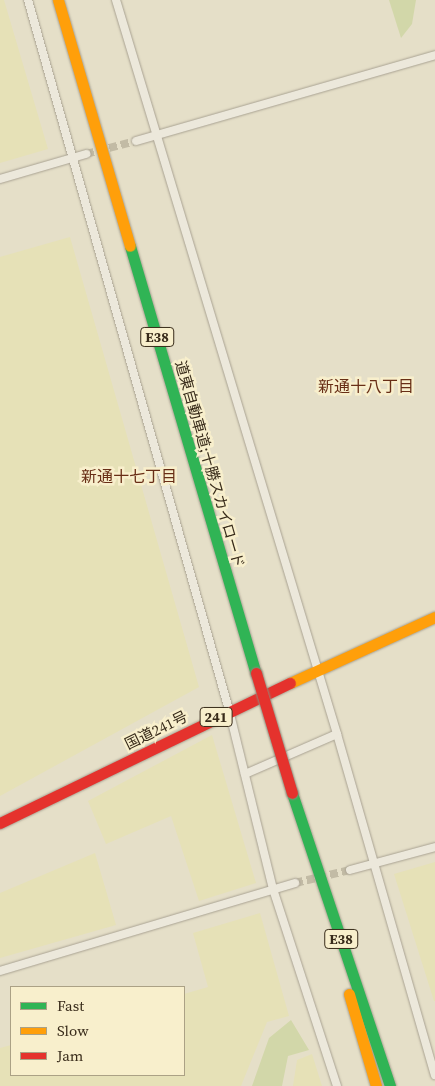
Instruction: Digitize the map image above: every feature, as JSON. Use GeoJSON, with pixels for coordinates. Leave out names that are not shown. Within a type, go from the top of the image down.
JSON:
{"type":"FeatureCollection","features":[{"type":"Feature","properties":{"kind":"highway","name":"道東自動車道;十勝スカイロード"},"geometry":{"type":"LineString","coordinates":[[58,0],[292,793],[376,1086]]}},
{"type":"Feature","properties":{"kind":"highway","name":"国道241号"},"geometry":{"type":"LineString","coordinates":[[0,823],[229,710],[435,617]]}},
{"type":"Feature","properties":{"kind":"highway","name":"道東自動車道;十勝スカイロード"},"geometry":{"type":"LineString","coordinates":[[292,793],[390,1086]]}},
{"type":"Feature","properties":{"kind":"street"},"geometry":{"type":"LineString","coordinates":[[28,0],[229,710],[273,889],[337,1086]]}},
{"type":"Feature","properties":{"kind":"street"},"geometry":{"type":"LineString","coordinates":[[116,0],[337,734],[373,866],[435,1075]]}},
{"type":"Feature","properties":{"kind":"street"},"geometry":{"type":"LineString","coordinates":[[136,140],[435,55]]}},
{"type":"Feature","properties":{"kind":"street"},"geometry":{"type":"LineString","coordinates":[[0,179],[86,154]]}},
{"type":"Feature","properties":{"kind":"street"},"geometry":{"type":"LineString","coordinates":[[246,774],[337,734]]}},
{"type":"Feature","properties":{"kind":"street"},"geometry":{"type":"LineString","coordinates":[[350,870],[373,866],[435,846]]}},
{"type":"Feature","properties":{"kind":"street"},"geometry":{"type":"LineString","coordinates":[[0,971],[295,883]]}},
{"type":"Feature","properties":{"kind":"shaded area"},"geometry":{"type":"Polygon","coordinates":[[[0,0],[4,0],[48,149],[0,163],[0,0]]]}},
{"type":"Feature","properties":{"kind":"shaded area"},"geometry":{"type":"Polygon","coordinates":[[[70,237],[199,687],[0,796],[0,257],[70,237]]]}},
{"type":"Feature","properties":{"kind":"shaded area"},"geometry":{"type":"Polygon","coordinates":[[[212,735],[256,883],[199,901],[171,816],[106,844],[88,801],[212,735]]]}},
{"type":"Feature","properties":{"kind":"shaded area"},"geometry":{"type":"Polygon","coordinates":[[[95,853],[116,925],[0,958],[0,893],[95,853]]]}},
{"type":"Feature","properties":{"kind":"shaded area"},"geometry":{"type":"Polygon","coordinates":[[[435,862],[435,1001],[434,1001],[394,874],[435,862]]]}},
{"type":"Feature","properties":{"kind":"shaded area"},"geometry":{"type":"Polygon","coordinates":[[[260,913],[289,1016],[267,1022],[241,1086],[0,1086],[0,1048],[10,1045],[10,1076],[185,1076],[185,994],[208,987],[193,933],[260,913]]]}},
{"type":"Feature","properties":{"kind":"shaded area"},"geometry":{"type":"Polygon","coordinates":[[[312,1054],[322,1086],[293,1086],[297,1060],[312,1054]]]}},
{"type":"Feature","properties":{"kind":"green space"},"geometry":{"type":"Polygon","coordinates":[[[389,0],[416,0],[412,24],[401,38],[389,0]]]}},
{"type":"Feature","properties":{"kind":"green space"},"geometry":{"type":"Polygon","coordinates":[[[291,1020],[309,1050],[288,1056],[282,1086],[252,1086],[269,1038],[291,1020]]]}},
{"type":"Feature","properties":{"kind":"tunnel"},"geometry":{"type":"LineString","coordinates":[[86,154],[136,141]]}},
{"type":"Feature","properties":{"kind":"tunnel"},"geometry":{"type":"LineString","coordinates":[[295,883],[350,870]]}},
{"type":"Feature","properties":{"kind":"traffic: fast"},"geometry":{"type":"LineString","coordinates":[[130,246],[256,673]]}},
{"type":"Feature","properties":{"kind":"traffic: fast"},"geometry":{"type":"LineString","coordinates":[[292,793],[390,1086]]}},
{"type":"Feature","properties":{"kind":"traffic: slow"},"geometry":{"type":"LineString","coordinates":[[58,0],[130,246]]}},
{"type":"Feature","properties":{"kind":"traffic: slow"},"geometry":{"type":"LineString","coordinates":[[290,683],[435,617]]}},
{"type":"Feature","properties":{"kind":"traffic: slow"},"geometry":{"type":"LineString","coordinates":[[349,994],[376,1086]]}},
{"type":"Feature","properties":{"kind":"traffic: jam"},"geometry":{"type":"LineString","coordinates":[[256,673],[292,793]]}},
{"type":"Feature","properties":{"kind":"traffic: jam"},"geometry":{"type":"LineString","coordinates":[[0,823],[290,683]]}},
{"type":"Feature","properties":{"kind":"district","name":"新通十八丁目"},"geometry":{"type":"Point","coordinates":[366,386]}},
{"type":"Feature","properties":{"kind":"district","name":"新通十七丁目"},"geometry":{"type":"Point","coordinates":[129,476]}}]}
